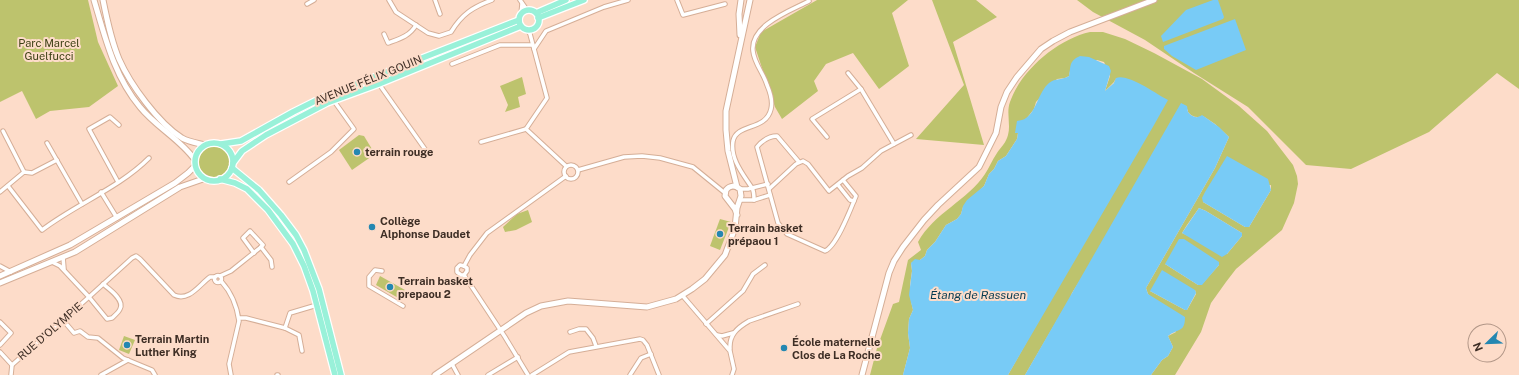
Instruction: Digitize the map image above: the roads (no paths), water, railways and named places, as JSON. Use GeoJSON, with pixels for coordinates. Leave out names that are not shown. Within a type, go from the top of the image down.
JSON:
{"type":"FeatureCollection","features":[{"type":"Feature","properties":{"kind":"main road"},"geometry":{"type":"LineString","coordinates":[[0,276],[70,245],[175,183],[188,173],[195,163],[198,151],[205,145],[210,143],[221,144],[230,151],[232,165],[228,175],[220,179],[212,180],[206,178],[199,173],[195,163],[189,152],[158,126],[139,107],[113,62],[103,34],[94,0]]}},
{"type":"Feature","properties":{"kind":"main road"},"geometry":{"type":"LineString","coordinates":[[103,0],[113,42],[119,59],[131,82],[152,111],[173,131],[186,140],[205,145]]}},
{"type":"Feature","properties":{"kind":"main road"},"geometry":{"type":"LineString","coordinates":[[537,16],[566,0]]}},
{"type":"Feature","properties":{"kind":"main road"},"geometry":{"type":"LineString","coordinates":[[537,16],[584,0]]}},
{"type":"Feature","properties":{"kind":"main road"},"geometry":{"type":"LineString","coordinates":[[436,375],[526,313],[541,306],[568,301],[647,307],[682,295],[706,279],[725,254],[735,228],[742,196],[732,171],[726,130],[726,111],[750,0]]}},
{"type":"Feature","properties":{"kind":"main road"},"geometry":{"type":"LineString","coordinates":[[862,375],[889,273],[894,261],[924,220],[979,167],[996,133],[1001,107],[1007,92],[1017,76],[1041,50],[1053,41],[1070,32],[1154,0]]}},
{"type":"Feature","properties":{"kind":"main road"},"geometry":{"type":"LineString","coordinates":[[740,42],[739,14],[741,1]]}},
{"type":"Feature","properties":{"kind":"main road"},"geometry":{"type":"LineString","coordinates":[[527,10],[530,10],[537,16],[537,24],[526,27],[521,14],[527,10]]}},
{"type":"Feature","properties":{"kind":"main road","name":"AVENUE FÉLIX GOUIN"},"geometry":{"type":"LineString","coordinates":[[232,165],[242,151],[296,118],[334,101],[526,27]]}},
{"type":"Feature","properties":{"kind":"main road","name":"AVENUE FÉLIX GOUIN"},"geometry":{"type":"LineString","coordinates":[[221,144],[242,141],[292,112],[323,97],[526,27]]}},
{"type":"Feature","properties":{"kind":"main road"},"geometry":{"type":"LineString","coordinates":[[232,165],[259,190],[281,215],[296,235],[304,250],[319,289],[341,375]]}},
{"type":"Feature","properties":{"kind":"main road"},"geometry":{"type":"LineString","coordinates":[[732,171],[730,187],[725,193],[726,199],[730,202],[737,215]]}},
{"type":"Feature","properties":{"kind":"main road"},"geometry":{"type":"LineString","coordinates":[[0,283],[75,252],[180,187],[206,178]]}},
{"type":"Feature","properties":{"kind":"main road"},"geometry":{"type":"LineString","coordinates":[[220,179],[247,189],[264,205],[293,244],[304,266],[317,305],[335,375]]}},
{"type":"Feature","properties":{"kind":"main road"},"geometry":{"type":"LineString","coordinates":[[730,187],[739,188]]}},
{"type":"Feature","properties":{"kind":"main road"},"geometry":{"type":"LineString","coordinates":[[730,202],[740,200]]}},
{"type":"Feature","properties":{"kind":"street"},"geometry":{"type":"LineString","coordinates":[[307,4],[314,0]]}},
{"type":"Feature","properties":{"kind":"street"},"geometry":{"type":"LineString","coordinates":[[389,0],[396,12],[428,33],[439,36],[451,32],[459,19],[480,5],[492,0]]}},
{"type":"Feature","properties":{"kind":"street"},"geometry":{"type":"LineString","coordinates":[[435,0],[440,14]]}},
{"type":"Feature","properties":{"kind":"street"},"geometry":{"type":"LineString","coordinates":[[533,47],[546,32],[604,7],[628,0]]}},
{"type":"Feature","properties":{"kind":"street"},"geometry":{"type":"LineString","coordinates":[[677,0],[683,14],[725,4]]}},
{"type":"Feature","properties":{"kind":"street"},"geometry":{"type":"LineString","coordinates":[[754,200],[752,188],[739,170],[734,154],[733,141],[736,134],[766,120],[771,110],[772,102],[769,88],[753,52],[753,41],[760,30],[773,20],[809,1]]}},
{"type":"Feature","properties":{"kind":"street"},"geometry":{"type":"LineString","coordinates":[[521,2],[527,10]]}},
{"type":"Feature","properties":{"kind":"street"},"geometry":{"type":"LineString","coordinates":[[521,2],[521,14]]}},
{"type":"Feature","properties":{"kind":"street"},"geometry":{"type":"LineString","coordinates":[[384,34],[388,43],[405,37],[413,31],[416,25]]}},
{"type":"Feature","properties":{"kind":"street"},"geometry":{"type":"LineString","coordinates":[[481,142],[526,129],[547,98],[526,27]]}},
{"type":"Feature","properties":{"kind":"street"},"geometry":{"type":"LineString","coordinates":[[452,64],[500,45],[533,47]]}},
{"type":"Feature","properties":{"kind":"street"},"geometry":{"type":"LineString","coordinates":[[848,73],[861,90],[894,144]]}},
{"type":"Feature","properties":{"kind":"street"},"geometry":{"type":"LineString","coordinates":[[379,84],[427,152]]}},
{"type":"Feature","properties":{"kind":"street"},"geometry":{"type":"LineString","coordinates":[[828,137],[812,119],[861,90]]}},
{"type":"Feature","properties":{"kind":"street"},"geometry":{"type":"LineString","coordinates":[[289,182],[331,152],[354,129],[334,101]]}},
{"type":"Feature","properties":{"kind":"street"},"geometry":{"type":"LineString","coordinates":[[118,182],[89,129],[110,116],[119,125]]}},
{"type":"Feature","properties":{"kind":"street"},"geometry":{"type":"LineString","coordinates":[[526,129],[566,166]]}},
{"type":"Feature","properties":{"kind":"street"},"geometry":{"type":"LineString","coordinates":[[3,131],[24,172]]}},
{"type":"Feature","properties":{"kind":"street"},"geometry":{"type":"LineString","coordinates":[[739,188],[768,186],[796,164],[803,161],[808,164],[829,191],[848,176],[862,168],[882,151],[911,135]]}},
{"type":"Feature","properties":{"kind":"street"},"geometry":{"type":"LineString","coordinates":[[800,162],[777,136],[772,136],[757,147],[778,223],[786,234],[825,250],[830,249],[856,196],[843,180]]}},
{"type":"Feature","properties":{"kind":"street"},"geometry":{"type":"LineString","coordinates":[[47,143],[82,204]]}},
{"type":"Feature","properties":{"kind":"street"},"geometry":{"type":"LineString","coordinates":[[578,170],[624,157],[642,156],[660,158],[693,167],[725,193]]}},
{"type":"Feature","properties":{"kind":"street"},"geometry":{"type":"LineString","coordinates":[[8,186],[42,230],[61,216],[136,171],[149,158]]}},
{"type":"Feature","properties":{"kind":"street"},"geometry":{"type":"LineString","coordinates":[[0,192],[24,172],[32,173],[57,160]]}},
{"type":"Feature","properties":{"kind":"street"},"geometry":{"type":"LineString","coordinates":[[572,164],[576,166],[578,174],[575,178],[570,179],[566,176],[564,172],[566,166],[572,164]]}},
{"type":"Feature","properties":{"kind":"street"},"geometry":{"type":"LineString","coordinates":[[464,266],[470,255],[487,233],[566,176]]}},
{"type":"Feature","properties":{"kind":"street"},"geometry":{"type":"LineString","coordinates":[[838,185],[850,200],[854,201]]}},
{"type":"Feature","properties":{"kind":"street"},"geometry":{"type":"LineString","coordinates":[[101,192],[117,218]]}},
{"type":"Feature","properties":{"kind":"street"},"geometry":{"type":"LineString","coordinates":[[740,200],[754,200],[770,195]]}},
{"type":"Feature","properties":{"kind":"street"},"geometry":{"type":"LineString","coordinates":[[254,253],[242,238],[250,231],[263,245],[261,247],[271,260],[272,267]]}},
{"type":"Feature","properties":{"kind":"street"},"geometry":{"type":"LineString","coordinates":[[221,281],[216,281],[215,278],[218,275],[220,276],[231,271],[261,247]]}},
{"type":"Feature","properties":{"kind":"street","name":"RUE D'OLYMPIE"},"geometry":{"type":"LineString","coordinates":[[12,365],[136,256],[177,297],[190,295],[210,277],[215,278]]}},
{"type":"Feature","properties":{"kind":"street"},"geometry":{"type":"LineString","coordinates":[[63,257],[64,270]]}},
{"type":"Feature","properties":{"kind":"street"},"geometry":{"type":"LineString","coordinates":[[51,262],[60,266],[64,270],[107,319],[112,318],[121,308],[122,303],[119,298],[103,284]]}},
{"type":"Feature","properties":{"kind":"street"},"geometry":{"type":"LineString","coordinates":[[464,266],[460,265],[457,269],[458,274],[464,275],[501,330],[528,375]]}},
{"type":"Feature","properties":{"kind":"street"},"geometry":{"type":"LineString","coordinates":[[706,324],[743,291],[753,274],[765,265]]}},
{"type":"Feature","properties":{"kind":"street"},"geometry":{"type":"LineString","coordinates":[[0,266],[11,272]]}},
{"type":"Feature","properties":{"kind":"street"},"geometry":{"type":"LineString","coordinates":[[464,266],[467,271],[464,275]]}},
{"type":"Feature","properties":{"kind":"street"},"geometry":{"type":"LineString","coordinates":[[382,271],[375,270],[369,277],[369,286],[403,306]]}},
{"type":"Feature","properties":{"kind":"street"},"geometry":{"type":"LineString","coordinates":[[220,276],[222,278],[221,281],[229,291],[239,318],[229,364],[232,375]]}},
{"type":"Feature","properties":{"kind":"street"},"geometry":{"type":"LineString","coordinates":[[682,295],[730,351]]}},
{"type":"Feature","properties":{"kind":"street"},"geometry":{"type":"LineString","coordinates":[[732,375],[734,369],[730,351],[730,340],[733,333],[749,321],[798,304]]}},
{"type":"Feature","properties":{"kind":"street"},"geometry":{"type":"LineString","coordinates":[[285,328],[290,313],[317,305]]}},
{"type":"Feature","properties":{"kind":"street"},"geometry":{"type":"LineString","coordinates":[[239,318],[246,318],[285,328],[298,335],[302,351]]}},
{"type":"Feature","properties":{"kind":"street"},"geometry":{"type":"LineString","coordinates":[[63,320],[74,332],[80,331],[88,337],[98,338],[114,352],[128,360],[152,370],[155,375]]}},
{"type":"Feature","properties":{"kind":"street"},"geometry":{"type":"LineString","coordinates":[[0,322],[11,333],[0,345]]}},
{"type":"Feature","properties":{"kind":"street"},"geometry":{"type":"LineString","coordinates":[[570,332],[579,329],[586,330],[593,338],[596,346]]}},
{"type":"Feature","properties":{"kind":"street"},"geometry":{"type":"LineString","coordinates":[[716,334],[722,336],[733,333]]}},
{"type":"Feature","properties":{"kind":"street"},"geometry":{"type":"LineString","coordinates":[[532,375],[539,369],[559,359],[566,353],[596,346],[643,340],[646,342],[658,375]]}},
{"type":"Feature","properties":{"kind":"street"},"geometry":{"type":"LineString","coordinates":[[0,352],[12,365],[11,375]]}},
{"type":"Feature","properties":{"kind":"street"},"geometry":{"type":"LineString","coordinates":[[630,375],[641,358],[651,354]]}},
{"type":"Feature","properties":{"kind":"street"},"geometry":{"type":"LineString","coordinates":[[488,375],[518,357]]}},
{"type":"Feature","properties":{"kind":"street"},"geometry":{"type":"LineString","coordinates":[[101,375],[128,360]]}},
{"type":"Feature","properties":{"kind":"street"},"geometry":{"type":"LineString","coordinates":[[452,364],[458,375]]}},
{"type":"Feature","properties":{"kind":"water"},"geometry":{"type":"Polygon","coordinates":[[[1213,0],[1218,0],[1224,17],[1223,19],[1163,42],[1161,36],[1186,10],[1213,0]]]}},
{"type":"Feature","properties":{"kind":"water"},"geometry":{"type":"Polygon","coordinates":[[[1235,19],[1246,50],[1196,70],[1172,56],[1164,49],[1164,46],[1235,19]]]}},
{"type":"Feature","properties":{"kind":"water","name":"Étang de Rassuen"},"geometry":{"type":"Polygon","coordinates":[[[1080,56],[1089,57],[1109,66],[1111,71],[1105,91],[1114,83],[1116,78],[1128,78],[1168,100],[1008,375],[903,375],[910,348],[908,333],[909,319],[913,310],[909,295],[912,271],[911,263],[915,259],[920,260],[925,256],[927,250],[935,242],[946,225],[957,219],[961,214],[963,206],[967,200],[984,186],[989,174],[994,169],[998,161],[1006,156],[1017,139],[1018,133],[1015,133],[1017,121],[1024,119],[1029,115],[1049,83],[1069,76],[1072,62],[1080,56]]]}},
{"type":"Feature","properties":{"kind":"water"},"geometry":{"type":"Polygon","coordinates":[[[1181,103],[1187,106],[1188,112],[1191,115],[1196,117],[1202,115],[1219,127],[1229,137],[1215,168],[1146,288],[1148,294],[1185,317],[1184,326],[1180,330],[1168,336],[1173,347],[1168,356],[1162,360],[1151,375],[1025,375],[1181,103]]]}},
{"type":"Feature","properties":{"kind":"water"},"geometry":{"type":"Polygon","coordinates":[[[1227,156],[1268,179],[1271,190],[1249,227],[1245,227],[1203,202],[1202,198],[1205,192],[1227,156]]]}},
{"type":"Feature","properties":{"kind":"water"},"geometry":{"type":"Polygon","coordinates":[[[1199,208],[1242,233],[1242,236],[1227,254],[1222,257],[1182,233],[1199,208]]]}},
{"type":"Feature","properties":{"kind":"water"},"geometry":{"type":"Polygon","coordinates":[[[1179,239],[1184,239],[1219,262],[1219,265],[1202,285],[1198,285],[1165,264],[1179,239]]]}},
{"type":"Feature","properties":{"kind":"water"},"geometry":{"type":"Polygon","coordinates":[[[1162,270],[1195,290],[1196,293],[1187,310],[1150,291],[1162,270]]]}},
{"type":"Feature","properties":{"kind":"place","name":"terrain rouge"},"geometry":{"type":"Point","coordinates":[357,152]}},
{"type":"Feature","properties":{"kind":"place","name":"Collège Alphonse Daudet"},"geometry":{"type":"Point","coordinates":[372,227]}},
{"type":"Feature","properties":{"kind":"place","name":"Terrain basket prépaou 1"},"geometry":{"type":"Point","coordinates":[720,234]}},
{"type":"Feature","properties":{"kind":"place","name":"Terrain basket prepaou 2"},"geometry":{"type":"Point","coordinates":[390,287]}},
{"type":"Feature","properties":{"kind":"place","name":"Terrain Martin Luther King"},"geometry":{"type":"Point","coordinates":[127,345]}},
{"type":"Feature","properties":{"kind":"place","name":"École maternelle Clos de La Roche"},"geometry":{"type":"Point","coordinates":[784,348]}},
{"type":"Feature","properties":{"kind":"park label","name":"Parc Marcel Guelfucci"},"geometry":{"type":"Point","coordinates":[49,49]}}]}
